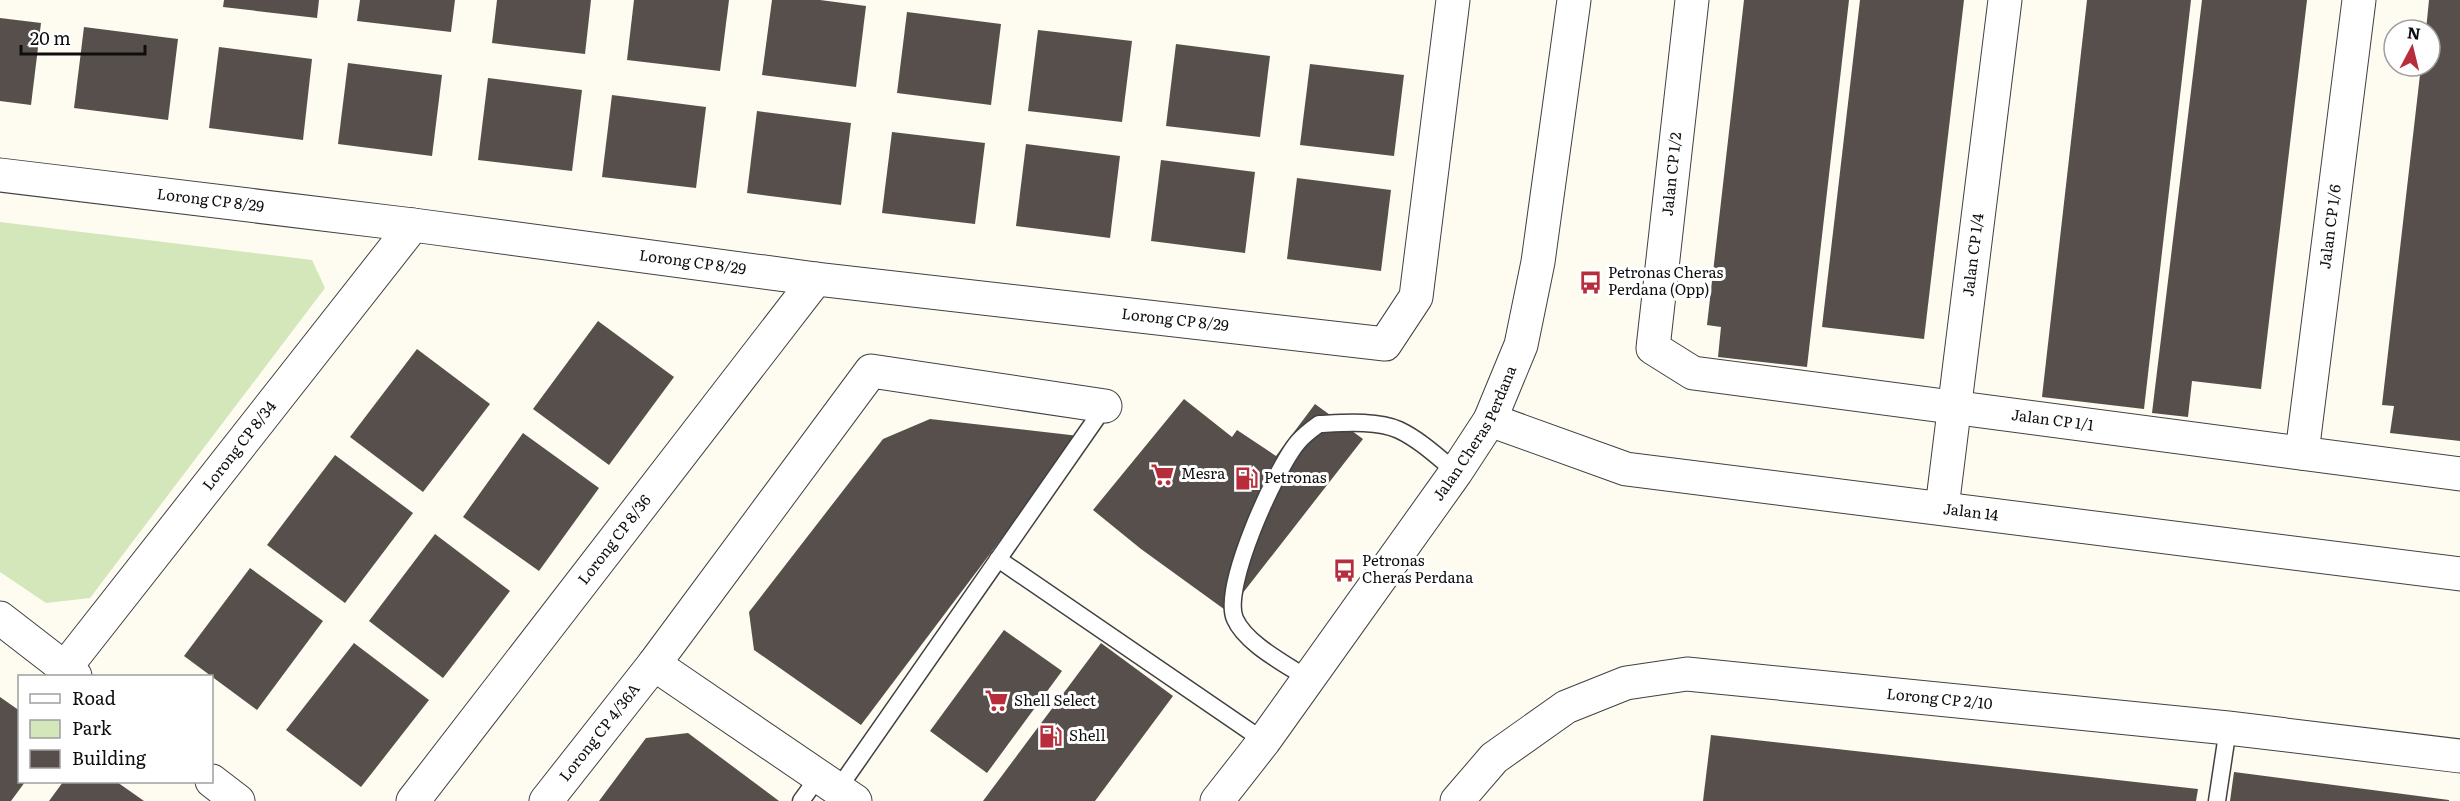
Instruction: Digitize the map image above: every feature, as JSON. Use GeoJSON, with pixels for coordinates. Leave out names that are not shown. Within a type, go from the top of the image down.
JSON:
{"type":"FeatureCollection","features":[{"type":"Feature","properties":{"kind":"street","name":"Lorong CP 8/29"},"geometry":{"type":"LineString","coordinates":[[0,175],[413,225],[816,279],[1385,344],[1416,297],[1454,0]]}},
{"type":"Feature","properties":{"kind":"street","name":"Jalan Cheras Perdana"},"geometry":{"type":"LineString","coordinates":[[1217,801],[1264,741],[1456,472],[1490,420],[1521,345],[1538,262],[1574,0]]}},
{"type":"Feature","properties":{"kind":"street","name":"Jalan CP 1/2"},"geometry":{"type":"LineString","coordinates":[[1653,348],[1692,0]]}},
{"type":"Feature","properties":{"kind":"street","name":"Jalan CP 1/4"},"geometry":{"type":"LineString","coordinates":[[1942,508],[2005,0]]}},
{"type":"Feature","properties":{"kind":"street","name":"Jalan CP 1/6"},"geometry":{"type":"LineString","coordinates":[[2302,453],[2359,0]]}},
{"type":"Feature","properties":{"kind":"street","name":"Lorong CP 8/34"},"geometry":{"type":"LineString","coordinates":[[70,673],[413,225]]}},
{"type":"Feature","properties":{"kind":"street","name":"Lorong CP 8/36"},"geometry":{"type":"LineString","coordinates":[[413,801],[816,279]]}},
{"type":"Feature","properties":{"kind":"street","name":"Jalan CP 1/1"},"geometry":{"type":"LineString","coordinates":[[1653,348],[1693,373],[2460,474]]}},
{"type":"Feature","properties":{"kind":"street","name":"Lorong CP 4/36A"},"geometry":{"type":"LineString","coordinates":[[546,801],[654,664],[871,371],[1105,406]]}},
{"type":"Feature","properties":{"kind":"street","name":"Jalan 14"},"geometry":{"type":"LineString","coordinates":[[1490,420],[1626,469],[2460,574]]}},
{"type":"Feature","properties":{"kind":"street"},"geometry":{"type":"LineString","coordinates":[[0,618],[70,673]]}},
{"type":"Feature","properties":{"kind":"street"},"geometry":{"type":"LineString","coordinates":[[654,664],[828,792]]}},
{"type":"Feature","properties":{"kind":"street","name":"Lorong CP 2/10"},"geometry":{"type":"LineString","coordinates":[[1457,801],[1494,758],[1566,707],[1626,682],[1687,674],[2228,728],[2460,756]]}},
{"type":"Feature","properties":{"kind":"street"},"geometry":{"type":"LineString","coordinates":[[213,782],[238,801]]}},
{"type":"Feature","properties":{"kind":"lane"},"geometry":{"type":"LineString","coordinates":[[828,792],[998,559],[1105,406]]}},
{"type":"Feature","properties":{"kind":"lane"},"geometry":{"type":"LineString","coordinates":[[1308,679],[1251,640],[1233,616],[1232,594],[1256,522],[1298,442],[1319,424],[1360,423],[1397,429],[1421,443],[1456,472]]}},
{"type":"Feature","properties":{"kind":"lane"},"geometry":{"type":"LineString","coordinates":[[998,559],[1264,741]]}},
{"type":"Feature","properties":{"kind":"lane"},"geometry":{"type":"LineString","coordinates":[[2217,801],[2228,728]]}},
{"type":"Feature","properties":{"kind":"green space"},"geometry":{"type":"Polygon","coordinates":[[[0,222],[312,260],[325,288],[90,598],[46,603],[0,572],[0,222]]]}},
{"type":"Feature","properties":{"kind":"building"},"geometry":{"type":"Polygon","coordinates":[[[224,0],[319,0],[317,18],[223,7],[224,0]]]}},
{"type":"Feature","properties":{"kind":"building"},"geometry":{"type":"Polygon","coordinates":[[[360,0],[455,0],[451,32],[357,21],[360,0]]]}},
{"type":"Feature","properties":{"kind":"building"},"geometry":{"type":"Polygon","coordinates":[[[497,0],[591,0],[585,54],[492,43],[497,0]]]}},
{"type":"Feature","properties":{"kind":"building"},"geometry":{"type":"Polygon","coordinates":[[[634,0],[729,0],[720,71],[627,60],[634,0]]]}},
{"type":"Feature","properties":{"kind":"building"},"geometry":{"type":"Polygon","coordinates":[[[772,0],[820,0],[866,6],[856,87],[762,75],[772,0]]]}},
{"type":"Feature","properties":{"kind":"building"},"geometry":{"type":"Polygon","coordinates":[[[1744,0],[1849,0],[1807,367],[1718,357],[1721,327],[1707,325],[1744,0]]]}},
{"type":"Feature","properties":{"kind":"building"},"geometry":{"type":"Polygon","coordinates":[[[1860,0],[1964,0],[1924,339],[1822,327],[1860,0]]]}},
{"type":"Feature","properties":{"kind":"building"},"geometry":{"type":"Polygon","coordinates":[[[2087,0],[2191,0],[2144,409],[2042,397],[2087,0]]]}},
{"type":"Feature","properties":{"kind":"building"},"geometry":{"type":"Polygon","coordinates":[[[2202,0],[2307,0],[2261,389],[2192,381],[2188,417],[2152,413],[2202,0]]]}},
{"type":"Feature","properties":{"kind":"building"},"geometry":{"type":"Polygon","coordinates":[[[2429,0],[2460,0],[2460,441],[2390,433],[2394,406],[2382,405],[2420,78],[2442,78],[2442,18],[2427,18],[2429,0]]]}},
{"type":"Feature","properties":{"kind":"building"},"geometry":{"type":"Polygon","coordinates":[[[907,12],[1001,24],[991,105],[897,93],[907,12]]]}},
{"type":"Feature","properties":{"kind":"building"},"geometry":{"type":"Polygon","coordinates":[[[0,18],[41,23],[31,105],[0,101],[0,18]]]}},
{"type":"Feature","properties":{"kind":"building"},"geometry":{"type":"Polygon","coordinates":[[[84,27],[178,39],[168,120],[74,108],[84,27]]]}},
{"type":"Feature","properties":{"kind":"building"},"geometry":{"type":"Polygon","coordinates":[[[1038,30],[1132,41],[1122,122],[1028,111],[1038,30]]]}},
{"type":"Feature","properties":{"kind":"building"},"geometry":{"type":"Polygon","coordinates":[[[1176,44],[1270,56],[1260,137],[1166,126],[1176,44]]]}},
{"type":"Feature","properties":{"kind":"building"},"geometry":{"type":"Polygon","coordinates":[[[219,47],[312,59],[303,140],[209,128],[219,47]]]}},
{"type":"Feature","properties":{"kind":"building"},"geometry":{"type":"Polygon","coordinates":[[[348,63],[442,75],[432,156],[338,144],[348,63]]]}},
{"type":"Feature","properties":{"kind":"building"},"geometry":{"type":"Polygon","coordinates":[[[1310,64],[1404,75],[1394,156],[1300,145],[1310,64]]]}},
{"type":"Feature","properties":{"kind":"building"},"geometry":{"type":"Polygon","coordinates":[[[488,78],[582,90],[572,171],[478,160],[488,78]]]}},
{"type":"Feature","properties":{"kind":"building"},"geometry":{"type":"Polygon","coordinates":[[[612,95],[706,107],[696,188],[602,177],[612,95]]]}},
{"type":"Feature","properties":{"kind":"building"},"geometry":{"type":"Polygon","coordinates":[[[757,111],[851,123],[841,205],[747,193],[757,111]]]}},
{"type":"Feature","properties":{"kind":"building"},"geometry":{"type":"Polygon","coordinates":[[[892,132],[985,143],[975,224],[882,213],[892,132]]]}},
{"type":"Feature","properties":{"kind":"building"},"geometry":{"type":"Polygon","coordinates":[[[1026,144],[1120,156],[1110,238],[1016,226],[1026,144]]]}},
{"type":"Feature","properties":{"kind":"building"},"geometry":{"type":"Polygon","coordinates":[[[1161,160],[1255,172],[1245,253],[1151,241],[1161,160]]]}},
{"type":"Feature","properties":{"kind":"building"},"geometry":{"type":"Polygon","coordinates":[[[1297,178],[1391,190],[1381,271],[1287,259],[1297,178]]]}},
{"type":"Feature","properties":{"kind":"building"},"geometry":{"type":"Polygon","coordinates":[[[598,321],[674,377],[609,465],[533,409],[598,321]]]}},
{"type":"Feature","properties":{"kind":"building"},"geometry":{"type":"Polygon","coordinates":[[[417,349],[490,404],[423,492],[350,437],[417,349]]]}},
{"type":"Feature","properties":{"kind":"building"},"geometry":{"type":"Polygon","coordinates":[[[1184,399],[1232,437],[1237,430],[1276,456],[1315,404],[1363,439],[1228,612],[1141,549],[1093,510],[1184,399]]]}},
{"type":"Feature","properties":{"kind":"building"},"geometry":{"type":"Polygon","coordinates":[[[930,419],[1079,436],[861,725],[754,650],[749,612],[883,439],[930,419]]]}},
{"type":"Feature","properties":{"kind":"building"},"geometry":{"type":"Polygon","coordinates":[[[523,433],[599,488],[539,571],[463,517],[523,433]]]}},
{"type":"Feature","properties":{"kind":"building"},"geometry":{"type":"Polygon","coordinates":[[[335,455],[413,513],[345,603],[267,545],[335,455]]]}},
{"type":"Feature","properties":{"kind":"building"},"geometry":{"type":"Polygon","coordinates":[[[435,534],[510,591],[443,678],[369,621],[435,534]]]}},
{"type":"Feature","properties":{"kind":"building"},"geometry":{"type":"Polygon","coordinates":[[[250,568],[323,621],[257,710],[213,677],[213,675],[210,675],[184,656],[250,568]]]}},
{"type":"Feature","properties":{"kind":"building","name":"Shell Select"},"geometry":{"type":"Polygon","coordinates":[[[1004,630],[1062,671],[987,773],[930,731],[1004,630]]]}},
{"type":"Feature","properties":{"kind":"building"},"geometry":{"type":"Polygon","coordinates":[[[354,643],[429,700],[361,787],[286,730],[354,643]]]}},
{"type":"Feature","properties":{"kind":"building"},"geometry":{"type":"Polygon","coordinates":[[[1101,643],[1173,696],[1095,801],[983,801],[1101,643]]]}},
{"type":"Feature","properties":{"kind":"building"},"geometry":{"type":"Polygon","coordinates":[[[0,697],[18,710],[18,783],[24,783],[11,801],[0,801],[0,697]]]}},
{"type":"Feature","properties":{"kind":"building"},"geometry":{"type":"Polygon","coordinates":[[[688,733],[779,801],[599,801],[646,738],[688,733]]]}},
{"type":"Feature","properties":{"kind":"building"},"geometry":{"type":"Polygon","coordinates":[[[1711,735],[2198,789],[2196,801],[1703,801],[1711,735]]]}},
{"type":"Feature","properties":{"kind":"building"},"geometry":{"type":"Polygon","coordinates":[[[2234,772],[2449,800],[2449,801],[2230,801],[2234,772]]]}},
{"type":"Feature","properties":{"kind":"building"},"geometry":{"type":"Polygon","coordinates":[[[62,783],[118,783],[144,801],[49,801],[62,783]]]}},
{"type":"Feature","properties":{"kind":"place","name":"Petronas Cheras Perdana (Opp)"},"geometry":{"type":"Point","coordinates":[1590,282]}},
{"type":"Feature","properties":{"kind":"place","name":"Mesra"},"geometry":{"type":"Point","coordinates":[1163,474]}},
{"type":"Feature","properties":{"kind":"place","name":"Petronas"},"geometry":{"type":"Point","coordinates":[1246,478]}},
{"type":"Feature","properties":{"kind":"place","name":"Petronas Cheras Perdana"},"geometry":{"type":"Point","coordinates":[1344,570]}},
{"type":"Feature","properties":{"kind":"place","name":"Shell Select"},"geometry":{"type":"Point","coordinates":[996,701]}},
{"type":"Feature","properties":{"kind":"place","name":"Shell"},"geometry":{"type":"Point","coordinates":[1051,736]}}]}
